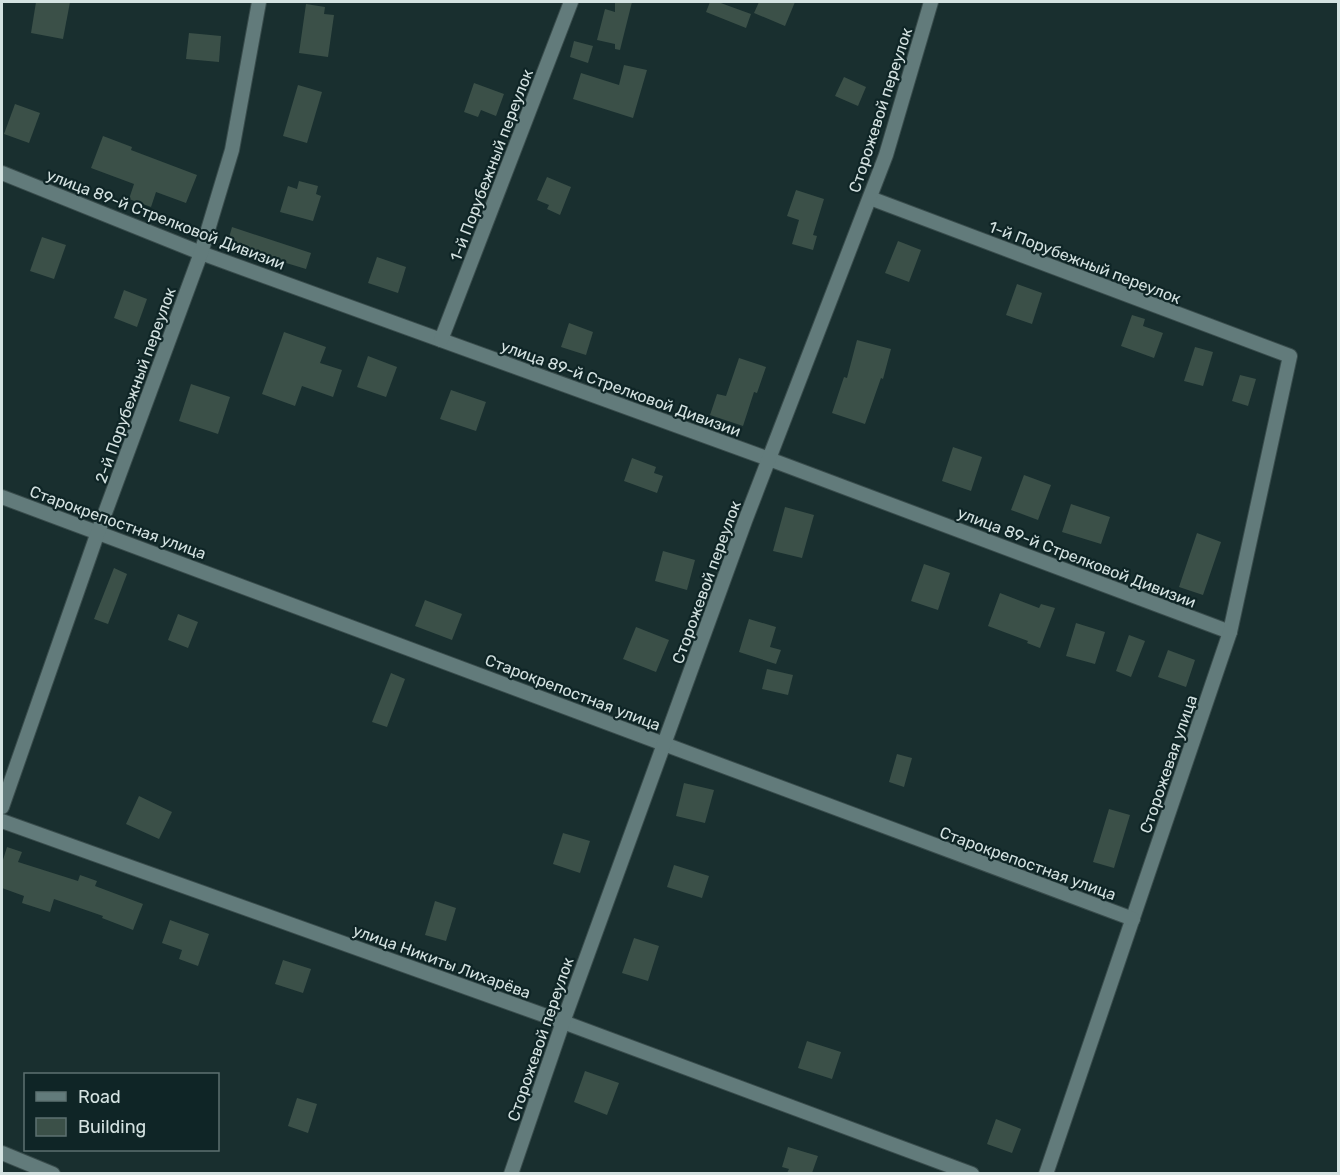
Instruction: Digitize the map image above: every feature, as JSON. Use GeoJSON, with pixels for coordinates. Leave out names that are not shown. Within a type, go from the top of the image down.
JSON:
{"type":"FeatureCollection","features":[{"type":"Feature","properties":{"kind":"street","name":"2-й Порубежный переулок"},"geometry":{"type":"LineString","coordinates":[[2,807],[98,532],[201,253],[232,150],[260,2]]}},
{"type":"Feature","properties":{"kind":"street","name":"1-й Порубежный переулок"},"geometry":{"type":"LineString","coordinates":[[441,340],[571,2]]}},
{"type":"Feature","properties":{"kind":"street","name":"Сторожевой переулок"},"geometry":{"type":"LineString","coordinates":[[511,1173],[663,744],[886,155],[931,2]]}},
{"type":"Feature","properties":{"kind":"street","name":"улица 89-й Стрелковой Дивизии"},"geometry":{"type":"LineString","coordinates":[[2,173],[201,253],[769,459],[1230,632]]}},
{"type":"Feature","properties":{"kind":"street","name":"1-й Порубежный переулок"},"geometry":{"type":"LineString","coordinates":[[870,198],[1290,356]]}},
{"type":"Feature","properties":{"kind":"street","name":"Сторожевая улица"},"geometry":{"type":"LineString","coordinates":[[1046,1173],[1230,632],[1290,356]]}},
{"type":"Feature","properties":{"kind":"street","name":"Старокрепостная улица"},"geometry":{"type":"LineString","coordinates":[[2,497],[1133,919]]}},
{"type":"Feature","properties":{"kind":"street","name":"улица Никиты Лихарёва"},"geometry":{"type":"LineString","coordinates":[[2,821],[563,1022],[972,1173]]}},
{"type":"Feature","properties":{"kind":"street"},"geometry":{"type":"LineString","coordinates":[[2,1153],[53,1173]]}},
{"type":"Feature","properties":{"kind":"building"},"geometry":{"type":"Polygon","coordinates":[[[36,2],[70,2],[63,39],[31,33],[36,2]]]}},
{"type":"Feature","properties":{"kind":"building"},"geometry":{"type":"Polygon","coordinates":[[[615,2],[632,2],[620,50],[615,49],[615,44],[597,40],[605,9],[615,12],[615,2]]]}},
{"type":"Feature","properties":{"kind":"building"},"geometry":{"type":"Polygon","coordinates":[[[710,2],[718,2],[751,14],[746,28],[706,12],[710,2]]]}},
{"type":"Feature","properties":{"kind":"building"},"geometry":{"type":"Polygon","coordinates":[[[759,2],[795,2],[785,26],[754,13],[759,2]]]}},
{"type":"Feature","properties":{"kind":"building"},"geometry":{"type":"Polygon","coordinates":[[[306,4],[325,7],[324,14],[334,15],[328,57],[299,53],[306,4]]]}},
{"type":"Feature","properties":{"kind":"building"},"geometry":{"type":"Polygon","coordinates":[[[189,33],[221,36],[219,62],[186,59],[189,33]]]}},
{"type":"Feature","properties":{"kind":"building"},"geometry":{"type":"Polygon","coordinates":[[[574,41],[593,46],[588,63],[570,57],[574,41]]]}},
{"type":"Feature","properties":{"kind":"building"},"geometry":{"type":"Polygon","coordinates":[[[624,65],[647,70],[633,118],[573,99],[581,73],[619,85],[624,65]]]}},
{"type":"Feature","properties":{"kind":"building"},"geometry":{"type":"Polygon","coordinates":[[[844,77],[866,87],[858,106],[835,96],[844,77]]]}},
{"type":"Feature","properties":{"kind":"building"},"geometry":{"type":"Polygon","coordinates":[[[474,83],[504,94],[496,116],[481,110],[478,117],[464,112],[474,83]]]}},
{"type":"Feature","properties":{"kind":"building"},"geometry":{"type":"Polygon","coordinates":[[[298,85],[322,92],[307,143],[283,136],[298,85]]]}},
{"type":"Feature","properties":{"kind":"building"},"geometry":{"type":"Polygon","coordinates":[[[15,104],[40,113],[29,143],[4,134],[15,104]]]}},
{"type":"Feature","properties":{"kind":"building"},"geometry":{"type":"Polygon","coordinates":[[[103,136],[132,147],[131,150],[197,175],[186,203],[156,192],[151,207],[129,199],[134,184],[91,168],[103,136]]]}},
{"type":"Feature","properties":{"kind":"building"},"geometry":{"type":"Polygon","coordinates":[[[547,177],[571,187],[560,215],[547,209],[549,205],[537,200],[547,177]]]}},
{"type":"Feature","properties":{"kind":"building"},"geometry":{"type":"Polygon","coordinates":[[[299,181],[318,186],[316,194],[321,196],[313,221],[280,212],[288,186],[297,189],[299,181]]]}},
{"type":"Feature","properties":{"kind":"building"},"geometry":{"type":"Polygon","coordinates":[[[796,190],[824,199],[813,235],[817,236],[813,250],[792,244],[799,220],[787,216],[796,190]]]}},
{"type":"Feature","properties":{"kind":"building"},"geometry":{"type":"Polygon","coordinates":[[[232,227],[311,253],[306,269],[227,245],[232,227]]]}},
{"type":"Feature","properties":{"kind":"building"},"geometry":{"type":"Polygon","coordinates":[[[42,237],[66,245],[54,279],[30,271],[42,237]]]}},
{"type":"Feature","properties":{"kind":"building"},"geometry":{"type":"Polygon","coordinates":[[[898,241],[921,250],[909,282],[885,273],[898,241]]]}},
{"type":"Feature","properties":{"kind":"building"},"geometry":{"type":"Polygon","coordinates":[[[377,257],[406,267],[398,293],[368,283],[377,257]]]}},
{"type":"Feature","properties":{"kind":"building"},"geometry":{"type":"Polygon","coordinates":[[[1017,284],[1042,293],[1032,324],[1006,315],[1017,284]]]}},
{"type":"Feature","properties":{"kind":"building"},"geometry":{"type":"Polygon","coordinates":[[[124,290],[147,299],[137,327],[114,318],[124,290]]]}},
{"type":"Feature","properties":{"kind":"building"},"geometry":{"type":"Polygon","coordinates":[[[1132,315],[1145,319],[1143,326],[1163,333],[1154,358],[1121,346],[1132,315]]]}},
{"type":"Feature","properties":{"kind":"building"},"geometry":{"type":"Polygon","coordinates":[[[569,323],[593,332],[586,355],[561,347],[569,323]]]}},
{"type":"Feature","properties":{"kind":"building"},"geometry":{"type":"Polygon","coordinates":[[[284,332],[326,347],[320,363],[342,370],[333,397],[302,386],[295,406],[262,394],[284,332]]]}},
{"type":"Feature","properties":{"kind":"building"},"geometry":{"type":"Polygon","coordinates":[[[857,340],[891,349],[883,379],[881,378],[865,424],[832,413],[844,377],[847,378],[857,340]]]}},
{"type":"Feature","properties":{"kind":"building"},"geometry":{"type":"Polygon","coordinates":[[[1195,347],[1213,352],[1203,386],[1184,381],[1195,347]]]}},
{"type":"Feature","properties":{"kind":"building"},"geometry":{"type":"Polygon","coordinates":[[[368,356],[397,367],[386,397],[357,387],[368,356]]]}},
{"type":"Feature","properties":{"kind":"building"},"geometry":{"type":"Polygon","coordinates":[[[739,358],[766,367],[757,393],[754,392],[743,426],[710,415],[717,394],[726,396],[739,358]]]}},
{"type":"Feature","properties":{"kind":"building"},"geometry":{"type":"Polygon","coordinates":[[[1240,375],[1256,379],[1248,406],[1232,401],[1240,375]]]}},
{"type":"Feature","properties":{"kind":"building"},"geometry":{"type":"Polygon","coordinates":[[[191,384],[230,397],[218,434],[179,421],[191,384]]]}},
{"type":"Feature","properties":{"kind":"building"},"geometry":{"type":"Polygon","coordinates":[[[451,390],[486,402],[476,431],[440,419],[451,390]]]}},
{"type":"Feature","properties":{"kind":"building"},"geometry":{"type":"Polygon","coordinates":[[[953,447],[982,457],[971,491],[942,481],[953,447]]]}},
{"type":"Feature","properties":{"kind":"building"},"geometry":{"type":"Polygon","coordinates":[[[632,458],[656,467],[654,473],[663,476],[657,493],[624,481],[632,458]]]}},
{"type":"Feature","properties":{"kind":"building"},"geometry":{"type":"Polygon","coordinates":[[[1024,475],[1051,485],[1038,520],[1011,510],[1024,475]]]}},
{"type":"Feature","properties":{"kind":"building"},"geometry":{"type":"Polygon","coordinates":[[[1071,504],[1110,517],[1101,544],[1062,532],[1071,504]]]}},
{"type":"Feature","properties":{"kind":"building"},"geometry":{"type":"Polygon","coordinates":[[[785,507],[814,515],[802,558],[773,551],[785,507]]]}},
{"type":"Feature","properties":{"kind":"building"},"geometry":{"type":"Polygon","coordinates":[[[1197,533],[1221,542],[1203,595],[1179,587],[1197,533]]]}},
{"type":"Feature","properties":{"kind":"building"},"geometry":{"type":"Polygon","coordinates":[[[663,551],[695,560],[687,590],[655,581],[663,551]]]}},
{"type":"Feature","properties":{"kind":"building"},"geometry":{"type":"Polygon","coordinates":[[[924,564],[950,573],[938,610],[911,601],[924,564]]]}},
{"type":"Feature","properties":{"kind":"building"},"geometry":{"type":"Polygon","coordinates":[[[114,568],[127,574],[108,624],[94,619],[114,568]]]}},
{"type":"Feature","properties":{"kind":"building"},"geometry":{"type":"Polygon","coordinates":[[[1000,593],[1039,608],[1041,604],[1055,608],[1040,648],[988,626],[1000,593]]]}},
{"type":"Feature","properties":{"kind":"building"},"geometry":{"type":"Polygon","coordinates":[[[425,600],[462,614],[452,640],[415,626],[425,600]]]}},
{"type":"Feature","properties":{"kind":"building"},"geometry":{"type":"Polygon","coordinates":[[[178,614],[198,622],[188,648],[168,640],[178,614]]]}},
{"type":"Feature","properties":{"kind":"building"},"geometry":{"type":"Polygon","coordinates":[[[749,619],[776,627],[770,647],[781,650],[776,664],[739,652],[749,619]]]}},
{"type":"Feature","properties":{"kind":"building"},"geometry":{"type":"Polygon","coordinates":[[[1076,623],[1105,632],[1095,664],[1066,656],[1076,623]]]}},
{"type":"Feature","properties":{"kind":"building"},"geometry":{"type":"Polygon","coordinates":[[[636,627],[669,640],[656,672],[623,659],[636,627]]]}},
{"type":"Feature","properties":{"kind":"building"},"geometry":{"type":"Polygon","coordinates":[[[1129,635],[1145,641],[1131,677],[1116,671],[1129,635]]]}},
{"type":"Feature","properties":{"kind":"building"},"geometry":{"type":"Polygon","coordinates":[[[1168,650],[1195,660],[1186,687],[1158,677],[1168,650]]]}},
{"type":"Feature","properties":{"kind":"building"},"geometry":{"type":"Polygon","coordinates":[[[767,669],[793,675],[788,695],[762,689],[767,669]]]}},
{"type":"Feature","properties":{"kind":"building"},"geometry":{"type":"Polygon","coordinates":[[[391,673],[405,679],[387,727],[372,722],[391,673]]]}},
{"type":"Feature","properties":{"kind":"building"},"geometry":{"type":"Polygon","coordinates":[[[897,754],[912,758],[904,787],[889,782],[897,754]]]}},
{"type":"Feature","properties":{"kind":"building"},"geometry":{"type":"Polygon","coordinates":[[[684,783],[714,790],[705,823],[676,816],[684,783]]]}},
{"type":"Feature","properties":{"kind":"building"},"geometry":{"type":"Polygon","coordinates":[[[139,796],[172,812],[159,839],[126,824],[139,796]]]}},
{"type":"Feature","properties":{"kind":"building"},"geometry":{"type":"Polygon","coordinates":[[[1109,809],[1130,815],[1114,868],[1093,862],[1109,809]]]}},
{"type":"Feature","properties":{"kind":"building"},"geometry":{"type":"Polygon","coordinates":[[[563,833],[590,841],[580,873],[553,864],[563,833]]]}},
{"type":"Feature","properties":{"kind":"building"},"geometry":{"type":"Polygon","coordinates":[[[7,847],[22,852],[18,862],[78,881],[80,875],[97,881],[95,886],[143,904],[133,930],[102,918],[103,916],[54,899],[50,912],[22,903],[24,896],[2,888],[2,863],[7,847]]]}},
{"type":"Feature","properties":{"kind":"building"},"geometry":{"type":"Polygon","coordinates":[[[674,865],[709,876],[702,898],[667,887],[674,865]]]}},
{"type":"Feature","properties":{"kind":"building"},"geometry":{"type":"Polygon","coordinates":[[[435,901],[456,908],[446,941],[425,935],[435,901]]]}},
{"type":"Feature","properties":{"kind":"building"},"geometry":{"type":"Polygon","coordinates":[[[170,920],[209,934],[198,966],[179,959],[182,950],[162,943],[170,920]]]}},
{"type":"Feature","properties":{"kind":"building"},"geometry":{"type":"Polygon","coordinates":[[[634,938],[659,946],[648,981],[622,973],[634,938]]]}},
{"type":"Feature","properties":{"kind":"building"},"geometry":{"type":"Polygon","coordinates":[[[283,960],[311,969],[303,993],[275,984],[283,960]]]}},
{"type":"Feature","properties":{"kind":"building"},"geometry":{"type":"Polygon","coordinates":[[[807,1041],[841,1052],[832,1079],[798,1068],[807,1041]]]}},
{"type":"Feature","properties":{"kind":"building"},"geometry":{"type":"Polygon","coordinates":[[[585,1071],[619,1083],[607,1115],[574,1102],[585,1071]]]}},
{"type":"Feature","properties":{"kind":"building"},"geometry":{"type":"Polygon","coordinates":[[[297,1098],[317,1104],[308,1133],[288,1126],[297,1098]]]}},
{"type":"Feature","properties":{"kind":"building"},"geometry":{"type":"Polygon","coordinates":[[[996,1119],[1021,1129],[1012,1153],[987,1144],[996,1119]]]}},
{"type":"Feature","properties":{"kind":"building"},"geometry":{"type":"Polygon","coordinates":[[[788,1147],[818,1156],[812,1173],[787,1173],[789,1169],[782,1167],[788,1147]]]}}]}
